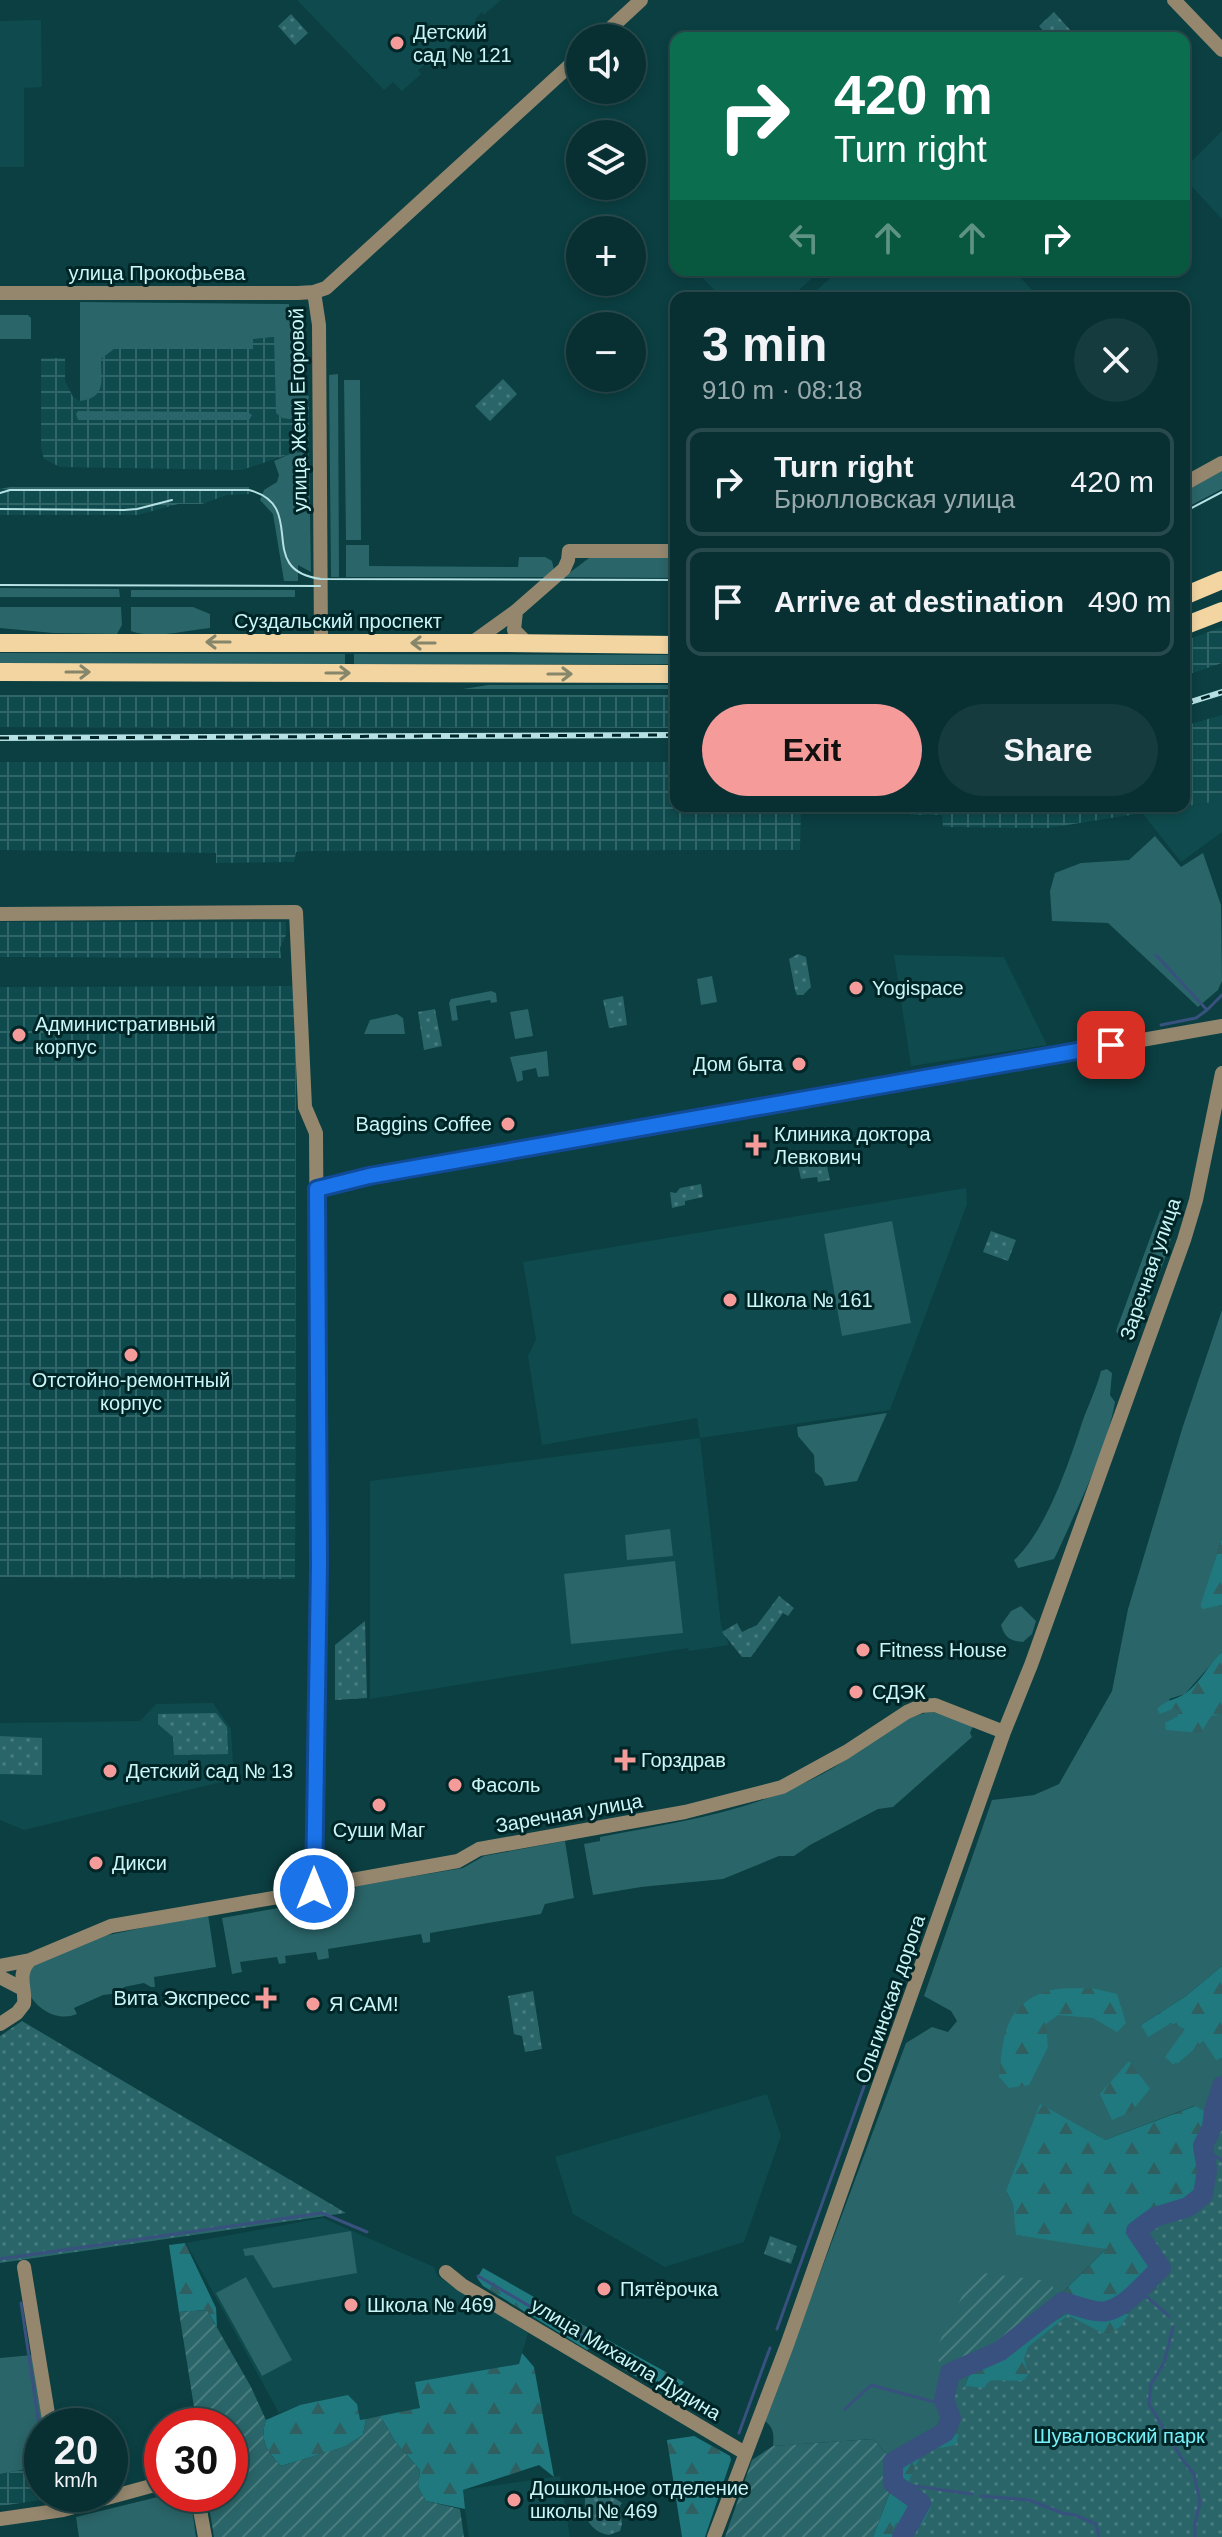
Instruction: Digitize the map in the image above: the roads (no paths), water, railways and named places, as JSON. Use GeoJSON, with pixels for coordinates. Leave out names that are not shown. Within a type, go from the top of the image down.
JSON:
{"type":"FeatureCollection","features":[{"type":"Feature","properties":{"kind":"main road"},"geometry":{"type":"LineString","coordinates":[[1190,593],[1217,580]]}},
{"type":"Feature","properties":{"kind":"main road"},"geometry":{"type":"LineString","coordinates":[[1190,624],[1222,611]]}},
{"type":"Feature","properties":{"kind":"main road","name":"Суздальский проспект"},"geometry":{"type":"LineString","coordinates":[[0,643],[670,645]]}},
{"type":"Feature","properties":{"kind":"main road"},"geometry":{"type":"LineString","coordinates":[[0,672],[670,674]]}},
{"type":"Feature","properties":{"kind":"street"},"geometry":{"type":"LineString","coordinates":[[615,24],[641,0]]}},
{"type":"Feature","properties":{"kind":"street"},"geometry":{"type":"LineString","coordinates":[[1174,0],[1222,50]]}},
{"type":"Feature","properties":{"kind":"street","name":"улица Жени Егоровой"},"geometry":{"type":"LineString","coordinates":[[321,643],[319,325],[314,292],[336,281],[566,69]]}},
{"type":"Feature","properties":{"kind":"street","name":"улица Прокофьева"},"geometry":{"type":"LineString","coordinates":[[0,293],[314,292]]}},
{"type":"Feature","properties":{"kind":"street"},"geometry":{"type":"LineString","coordinates":[[1190,481],[1222,463]]}},
{"type":"Feature","properties":{"kind":"street"},"geometry":{"type":"LineString","coordinates":[[472,643],[490,632],[564,569],[569,551],[670,551]]}},
{"type":"Feature","properties":{"kind":"street"},"geometry":{"type":"LineString","coordinates":[[516,611],[514,630],[528,644]]}},
{"type":"Feature","properties":{"kind":"street"},"geometry":{"type":"LineString","coordinates":[[0,914],[296,912],[305,1107],[316,1133],[319,1566],[314,1889]]}},
{"type":"Feature","properties":{"kind":"street"},"geometry":{"type":"LineString","coordinates":[[317,1189],[369,1176],[1222,1026]]}},
{"type":"Feature","properties":{"kind":"street","name":"Заречная улица"},"geometry":{"type":"LineString","coordinates":[[1100,1474],[1184,1240],[1196,1200],[1222,1073]]}},
{"type":"Feature","properties":{"kind":"street","name":"Ольгинская дорога"},"geometry":{"type":"LineString","coordinates":[[714,2537],[787,2345],[1004,1732],[1100,1474]]}},
{"type":"Feature","properties":{"kind":"street","name":"Заречная улица"},"geometry":{"type":"LineString","coordinates":[[0,1966],[30,1960],[111,1926],[458,1861],[479,1849],[685,1812],[782,1787],[921,1706],[935,1705],[1004,1732]]}},
{"type":"Feature","properties":{"kind":"street"},"geometry":{"type":"LineString","coordinates":[[0,2024],[17,2013],[24,2004],[21,1988],[24,1966],[30,1960]]}},
{"type":"Feature","properties":{"kind":"street"},"geometry":{"type":"LineString","coordinates":[[0,1977],[21,1988]]}},
{"type":"Feature","properties":{"kind":"street"},"geometry":{"type":"LineString","coordinates":[[24,2267],[47,2408]]}},
{"type":"Feature","properties":{"kind":"street","name":"улица Михаила Дудина"},"geometry":{"type":"LineString","coordinates":[[446,2272],[462,2285],[599,2368],[745,2453]]}},
{"type":"Feature","properties":{"kind":"street"},"geometry":{"type":"LineString","coordinates":[[0,2519],[49,2512]]}},
{"type":"Feature","properties":{"kind":"street"},"geometry":{"type":"LineString","coordinates":[[200,2512],[205,2537]]}},
{"type":"Feature","properties":{"kind":"waterway"},"geometry":{"type":"LineString","coordinates":[[1156,955],[1207,1010],[1196,1018],[1161,1025]]}},
{"type":"Feature","properties":{"kind":"waterway"},"geometry":{"type":"LineString","coordinates":[[1207,1010],[1222,995]]}},
{"type":"Feature","properties":{"kind":"waterway"},"geometry":{"type":"LineString","coordinates":[[897,1996],[907,1966]]}},
{"type":"Feature","properties":{"kind":"waterway"},"geometry":{"type":"LineString","coordinates":[[777,2329],[890,2014]]}},
{"type":"Feature","properties":{"kind":"waterway"},"geometry":{"type":"LineString","coordinates":[[902,2537],[921,2503],[893,2483],[893,2462],[945,2432],[951,2418],[944,2400],[950,2373],[1000,2351],[1063,2302],[1097,2311],[1115,2308],[1161,2268],[1136,2231],[1155,2217],[1188,2207],[1203,2195],[1207,2170],[1203,2146],[1212,2127],[1222,2086]]}},
{"type":"Feature","properties":{"kind":"waterway"},"geometry":{"type":"LineString","coordinates":[[1204,2150],[1222,2160]]}},
{"type":"Feature","properties":{"kind":"waterway"},"geometry":{"type":"LineString","coordinates":[[0,2259],[322,2213],[367,2232]]}},
{"type":"Feature","properties":{"kind":"waterway"},"geometry":{"type":"LineString","coordinates":[[478,2276],[584,2338]]}},
{"type":"Feature","properties":{"kind":"waterway"},"geometry":{"type":"LineString","coordinates":[[1138,2289],[1169,2316]]}},
{"type":"Feature","properties":{"kind":"waterway"},"geometry":{"type":"LineString","coordinates":[[21,2303],[37,2408]]}},
{"type":"Feature","properties":{"kind":"waterway"},"geometry":{"type":"LineString","coordinates":[[1173,2327],[1164,2363],[1151,2384],[1149,2404],[1194,2474],[1200,2502],[1195,2537]]}},
{"type":"Feature","properties":{"kind":"waterway"},"geometry":{"type":"LineString","coordinates":[[739,2433],[770,2348]]}},
{"type":"Feature","properties":{"kind":"waterway"},"geometry":{"type":"LineString","coordinates":[[845,2409],[871,2385],[938,2403],[944,2400]]}},
{"type":"Feature","properties":{"kind":"waterway"},"geometry":{"type":"LineString","coordinates":[[893,2483],[972,2494]]}},
{"type":"Feature","properties":{"kind":"waterway"},"geometry":{"type":"LineString","coordinates":[[981,2496],[1029,2500],[1075,2515],[1096,2524],[1099,2537]]}},
{"type":"Feature","properties":{"kind":"tram line"},"geometry":{"type":"LineString","coordinates":[[0,493],[10,490],[249,490],[267,498],[276,509],[284,551],[290,564],[301,573],[321,579],[670,580]]}},
{"type":"Feature","properties":{"kind":"tram line"},"geometry":{"type":"LineString","coordinates":[[1190,509],[1222,492]]}},
{"type":"Feature","properties":{"kind":"tram line"},"geometry":{"type":"LineString","coordinates":[[0,509],[124,510],[172,500]]}},
{"type":"Feature","properties":{"kind":"tram line"},"geometry":{"type":"LineString","coordinates":[[0,585],[320,586]]}},
{"type":"Feature","properties":{"kind":"railway"},"geometry":{"type":"LineString","coordinates":[[1190,702],[1222,692]]}},
{"type":"Feature","properties":{"kind":"railway"},"geometry":{"type":"LineString","coordinates":[[0,738],[670,735]]}},
{"type":"Feature","properties":{"kind":"place","name":"Детский сад № 121"},"geometry":{"type":"Point","coordinates":[397,43]}},
{"type":"Feature","properties":{"kind":"place","name":"Yogispace"},"geometry":{"type":"Point","coordinates":[856,988]}},
{"type":"Feature","properties":{"kind":"place","name":"Административный корпус"},"geometry":{"type":"Point","coordinates":[19,1035]}},
{"type":"Feature","properties":{"kind":"place","name":"Дом быта"},"geometry":{"type":"Point","coordinates":[799,1064]}},
{"type":"Feature","properties":{"kind":"place","name":"Baggins Coffee"},"geometry":{"type":"Point","coordinates":[508,1124]}},
{"type":"Feature","properties":{"kind":"place","name":"Клиника доктора Левкович"},"geometry":{"type":"Point","coordinates":[756,1145]}},
{"type":"Feature","properties":{"kind":"place","name":"Школа № 161"},"geometry":{"type":"Point","coordinates":[730,1300]}},
{"type":"Feature","properties":{"kind":"place","name":"Отстойно-ремонтный корпус"},"geometry":{"type":"Point","coordinates":[131,1355]}},
{"type":"Feature","properties":{"kind":"place","name":"Fitness House"},"geometry":{"type":"Point","coordinates":[863,1650]}},
{"type":"Feature","properties":{"kind":"place","name":"СДЭК"},"geometry":{"type":"Point","coordinates":[856,1692]}},
{"type":"Feature","properties":{"kind":"place","name":"Горздрав"},"geometry":{"type":"Point","coordinates":[625,1760]}},
{"type":"Feature","properties":{"kind":"place","name":"Детский сад № 13"},"geometry":{"type":"Point","coordinates":[110,1771]}},
{"type":"Feature","properties":{"kind":"place","name":"Фасоль"},"geometry":{"type":"Point","coordinates":[455,1785]}},
{"type":"Feature","properties":{"kind":"place","name":"Суши Маг"},"geometry":{"type":"Point","coordinates":[379,1805]}},
{"type":"Feature","properties":{"kind":"place","name":"Дикси"},"geometry":{"type":"Point","coordinates":[96,1863]}},
{"type":"Feature","properties":{"kind":"place","name":"Вита Экспресс"},"geometry":{"type":"Point","coordinates":[266,1998]}},
{"type":"Feature","properties":{"kind":"place","name":"Я САМ!"},"geometry":{"type":"Point","coordinates":[313,2004]}},
{"type":"Feature","properties":{"kind":"place","name":"Пятёрочка"},"geometry":{"type":"Point","coordinates":[604,2289]}},
{"type":"Feature","properties":{"kind":"place","name":"Школа № 469"},"geometry":{"type":"Point","coordinates":[351,2305]}},
{"type":"Feature","properties":{"kind":"place","name":"Дошкольное отделение школы № 469"},"geometry":{"type":"Point","coordinates":[514,2500]}},
{"type":"Feature","properties":{"kind":"park label","name":"Шуваловский парк"},"geometry":{"type":"Point","coordinates":[1119,2436]}}]}
